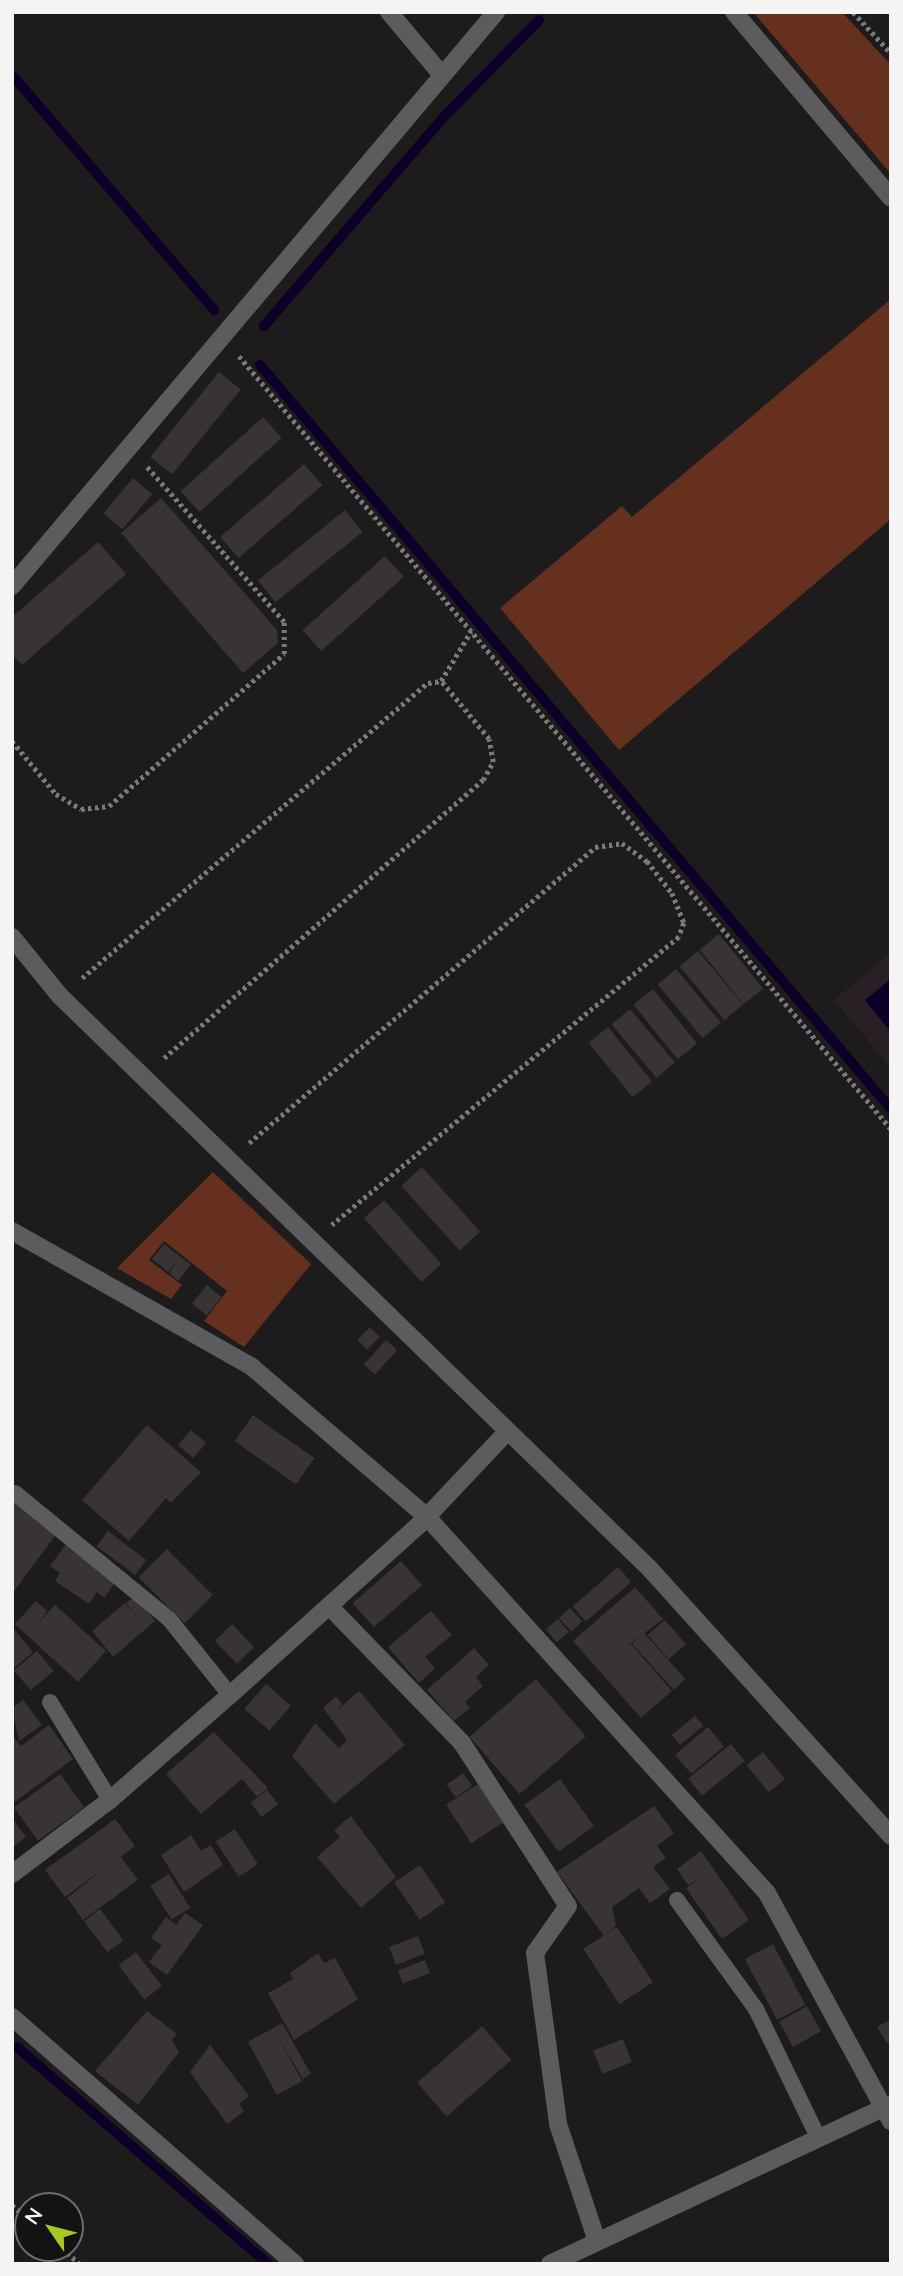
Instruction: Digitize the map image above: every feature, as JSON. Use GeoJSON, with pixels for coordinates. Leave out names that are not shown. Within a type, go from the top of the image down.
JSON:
{"type":"FeatureCollection","features":[{"type":"Feature","properties":{"kind":"street"},"geometry":{"type":"LineString","coordinates":[[389,12],[441,75]]}},
{"type":"Feature","properties":{"kind":"street"},"geometry":{"type":"LineString","coordinates":[[12,586],[224,338],[496,12]]}},
{"type":"Feature","properties":{"kind":"street"},"geometry":{"type":"LineString","coordinates":[[734,12],[891,198]]}},
{"type":"Feature","properties":{"kind":"street"},"geometry":{"type":"LineString","coordinates":[[12,937],[60,996],[650,1569],[891,1836]]}},
{"type":"Feature","properties":{"kind":"street"},"geometry":{"type":"LineString","coordinates":[[12,1231],[252,1367],[427,1517],[766,1893],[888,2110],[818,2137],[550,2264]]}},
{"type":"Feature","properties":{"kind":"street"},"geometry":{"type":"LineString","coordinates":[[12,1874],[110,1800],[230,1695],[427,1517],[507,1432]]}},
{"type":"Feature","properties":{"kind":"street"},"geometry":{"type":"LineString","coordinates":[[329,1606],[462,1743],[568,1906],[535,1953],[558,2124],[597,2241]]}},
{"type":"Feature","properties":{"kind":"street"},"geometry":{"type":"LineString","coordinates":[[12,2017],[295,2264]]}},
{"type":"Feature","properties":{"kind":"lane"},"geometry":{"type":"LineString","coordinates":[[15,1493],[160,1610],[230,1695]]}},
{"type":"Feature","properties":{"kind":"lane"},"geometry":{"type":"LineString","coordinates":[[50,1702],[110,1800]]}},
{"type":"Feature","properties":{"kind":"lane"},"geometry":{"type":"LineString","coordinates":[[677,1900],[757,2010],[818,2137]]}},
{"type":"Feature","properties":{"kind":"path"},"geometry":{"type":"LineString","coordinates":[[853,12],[891,53]]}},
{"type":"Feature","properties":{"kind":"path"},"geometry":{"type":"LineString","coordinates":[[224,338],[891,1129]]}},
{"type":"Feature","properties":{"kind":"path"},"geometry":{"type":"LineString","coordinates":[[12,741],[56,794],[81,809],[109,806],[284,654],[284,622],[130,449]]}},
{"type":"Feature","properties":{"kind":"path"},"geometry":{"type":"LineString","coordinates":[[441,681],[471,631]]}},
{"type":"Feature","properties":{"kind":"path"},"geometry":{"type":"LineString","coordinates":[[60,996],[428,683],[441,681]]}},
{"type":"Feature","properties":{"kind":"path"},"geometry":{"type":"LineString","coordinates":[[142,1077],[483,780],[493,761],[489,739],[441,681]]}},
{"type":"Feature","properties":{"kind":"path"},"geometry":{"type":"LineString","coordinates":[[227,1161],[595,847],[622,843],[647,861],[672,893],[684,923],[679,937],[311,1242]]}},
{"type":"Feature","properties":{"kind":"shaded area"},"geometry":{"type":"Polygon","coordinates":[[[753,12],[842,12],[891,65],[891,174],[753,12]]]}},
{"type":"Feature","properties":{"kind":"shaded area"},"geometry":{"type":"Polygon","coordinates":[[[891,299],[891,519],[619,750],[500,608],[622,506],[632,517],[891,299]]]}},
{"type":"Feature","properties":{"kind":"shaded area"},"geometry":{"type":"Polygon","coordinates":[[[891,952],[891,1068],[834,1000],[891,952]]]}},
{"type":"Feature","properties":{"kind":"shaded area"},"geometry":{"type":"Polygon","coordinates":[[[891,979],[891,1030],[890,1031],[865,1000],[891,979]]]}},
{"type":"Feature","properties":{"kind":"shaded area"},"geometry":{"type":"Polygon","coordinates":[[[213,1172],[311,1264],[244,1347],[204,1321],[227,1291],[164,1241],[149,1260],[182,1285],[171,1299],[117,1268],[213,1172]]]}},
{"type":"Feature","properties":{"kind":"building"},"geometry":{"type":"Polygon","coordinates":[[[219,372],[241,390],[172,474],[150,457],[219,372]]]}},
{"type":"Feature","properties":{"kind":"building"},"geometry":{"type":"Polygon","coordinates":[[[263,417],[282,438],[199,512],[181,491],[263,417]]]}},
{"type":"Feature","properties":{"kind":"building"},"geometry":{"type":"Polygon","coordinates":[[[304,464],[322,485],[239,558],[220,537],[304,464]]]}},
{"type":"Feature","properties":{"kind":"building"},"geometry":{"type":"Polygon","coordinates":[[[133,478],[152,494],[123,529],[103,513],[133,478]]]}},
{"type":"Feature","properties":{"kind":"building"},"geometry":{"type":"Polygon","coordinates":[[[161,498],[277,630],[278,643],[243,673],[121,533],[161,498]]]}},
{"type":"Feature","properties":{"kind":"building"},"geometry":{"type":"Polygon","coordinates":[[[345,510],[363,532],[276,602],[258,580],[345,510]]]}},
{"type":"Feature","properties":{"kind":"building"},"geometry":{"type":"Polygon","coordinates":[[[98,542],[126,574],[22,665],[12,654],[12,617],[98,542]]]}},
{"type":"Feature","properties":{"kind":"building"},"geometry":{"type":"Polygon","coordinates":[[[385,556],[404,577],[321,651],[303,630],[385,556]]]}},
{"type":"Feature","properties":{"kind":"building"},"geometry":{"type":"Polygon","coordinates":[[[719,934],[763,988],[744,1004],[700,950],[719,934]]]}},
{"type":"Feature","properties":{"kind":"building"},"geometry":{"type":"Polygon","coordinates":[[[698,951],[743,1005],[725,1020],[680,966],[698,951]]]}},
{"type":"Feature","properties":{"kind":"building"},"geometry":{"type":"Polygon","coordinates":[[[676,969],[721,1023],[703,1038],[658,984],[676,969]]]}},
{"type":"Feature","properties":{"kind":"building"},"geometry":{"type":"Polygon","coordinates":[[[653,989],[697,1043],[678,1059],[634,1005],[653,989]]]}},
{"type":"Feature","properties":{"kind":"building"},"geometry":{"type":"Polygon","coordinates":[[[630,1009],[675,1063],[657,1078],[612,1024],[630,1009]]]}},
{"type":"Feature","properties":{"kind":"building"},"geometry":{"type":"Polygon","coordinates":[[[608,1027],[652,1081],[633,1097],[589,1043],[608,1027]]]}},
{"type":"Feature","properties":{"kind":"building"},"geometry":{"type":"Polygon","coordinates":[[[422,1167],[480,1232],[459,1250],[401,1186],[422,1167]]]}},
{"type":"Feature","properties":{"kind":"building"},"geometry":{"type":"Polygon","coordinates":[[[384,1200],[442,1264],[421,1282],[364,1218],[384,1200]]]}},
{"type":"Feature","properties":{"kind":"building"},"geometry":{"type":"Polygon","coordinates":[[[164,1244],[191,1265],[178,1281],[169,1273],[177,1261],[168,1272],[152,1259],[164,1244]]]}},
{"type":"Feature","properties":{"kind":"building"},"geometry":{"type":"Polygon","coordinates":[[[207,1285],[222,1297],[207,1316],[192,1304],[207,1285]]]}},
{"type":"Feature","properties":{"kind":"building"},"geometry":{"type":"Polygon","coordinates":[[[370,1327],[380,1337],[367,1350],[357,1340],[370,1327]]]}},
{"type":"Feature","properties":{"kind":"building"},"geometry":{"type":"Polygon","coordinates":[[[386,1340],[397,1350],[375,1375],[364,1365],[386,1340]]]}},
{"type":"Feature","properties":{"kind":"building"},"geometry":{"type":"Polygon","coordinates":[[[253,1415],[314,1458],[296,1484],[235,1441],[253,1415]]]}},
{"type":"Feature","properties":{"kind":"building"},"geometry":{"type":"Polygon","coordinates":[[[147,1425],[201,1472],[171,1503],[166,1498],[129,1541],[82,1500],[147,1425]]]}},
{"type":"Feature","properties":{"kind":"building"},"geometry":{"type":"Polygon","coordinates":[[[191,1430],[206,1443],[193,1458],[178,1445],[191,1430]]]}},
{"type":"Feature","properties":{"kind":"building"},"geometry":{"type":"Polygon","coordinates":[[[12,1500],[57,1533],[12,1594],[12,1500]]]}},
{"type":"Feature","properties":{"kind":"building"},"geometry":{"type":"Polygon","coordinates":[[[108,1531],[146,1560],[135,1575],[97,1546],[108,1531]]]}},
{"type":"Feature","properties":{"kind":"building"},"geometry":{"type":"Polygon","coordinates":[[[66,1544],[110,1574],[114,1584],[104,1598],[97,1592],[89,1604],[55,1581],[60,1573],[50,1566],[66,1544]]]}},
{"type":"Feature","properties":{"kind":"building"},"geometry":{"type":"Polygon","coordinates":[[[167,1549],[213,1595],[185,1623],[139,1577],[167,1549]]]}},
{"type":"Feature","properties":{"kind":"building"},"geometry":{"type":"Polygon","coordinates":[[[401,1561],[422,1585],[374,1627],[353,1603],[401,1561]]]}},
{"type":"Feature","properties":{"kind":"building"},"geometry":{"type":"Polygon","coordinates":[[[618,1567],[631,1582],[586,1621],[573,1606],[618,1567]]]}},
{"type":"Feature","properties":{"kind":"building"},"geometry":{"type":"Polygon","coordinates":[[[635,1587],[663,1619],[626,1647],[631,1644],[672,1691],[641,1718],[573,1641],[635,1587]]]}},
{"type":"Feature","properties":{"kind":"building"},"geometry":{"type":"Polygon","coordinates":[[[134,1596],[155,1621],[113,1657],[92,1631],[125,1603],[143,1624],[126,1603],[134,1596]]]}},
{"type":"Feature","properties":{"kind":"building"},"geometry":{"type":"Polygon","coordinates":[[[36,1601],[47,1611],[38,1623],[55,1605],[106,1651],[78,1682],[15,1624],[36,1601]]]}},
{"type":"Feature","properties":{"kind":"building"},"geometry":{"type":"Polygon","coordinates":[[[570,1608],[582,1621],[571,1631],[559,1618],[570,1608]]]}},
{"type":"Feature","properties":{"kind":"building"},"geometry":{"type":"Polygon","coordinates":[[[431,1611],[452,1635],[425,1657],[435,1668],[419,1683],[388,1647],[431,1611]]]}},
{"type":"Feature","properties":{"kind":"building"},"geometry":{"type":"Polygon","coordinates":[[[558,1619],[569,1632],[557,1642],[546,1629],[558,1619]]]}},
{"type":"Feature","properties":{"kind":"building"},"geometry":{"type":"Polygon","coordinates":[[[665,1620],[686,1644],[669,1659],[648,1635],[665,1620]]]}},
{"type":"Feature","properties":{"kind":"building"},"geometry":{"type":"Polygon","coordinates":[[[232,1624],[254,1647],[237,1664],[215,1641],[232,1624]]]}},
{"type":"Feature","properties":{"kind":"building"},"geometry":{"type":"Polygon","coordinates":[[[12,1627],[33,1652],[12,1670],[12,1627]]]}},
{"type":"Feature","properties":{"kind":"building"},"geometry":{"type":"Polygon","coordinates":[[[644,1633],[685,1679],[674,1690],[632,1644],[644,1633]]]}},
{"type":"Feature","properties":{"kind":"building"},"geometry":{"type":"Polygon","coordinates":[[[474,1648],[489,1665],[476,1677],[483,1686],[465,1702],[470,1708],[454,1721],[427,1690],[474,1648]]]}},
{"type":"Feature","properties":{"kind":"building"},"geometry":{"type":"Polygon","coordinates":[[[37,1651],[54,1671],[31,1690],[14,1670],[37,1651]]]}},
{"type":"Feature","properties":{"kind":"building"},"geometry":{"type":"Polygon","coordinates":[[[536,1679],[586,1736],[519,1794],[470,1737],[536,1679]]]}},
{"type":"Feature","properties":{"kind":"building"},"geometry":{"type":"Polygon","coordinates":[[[266,1684],[291,1706],[269,1731],[244,1709],[266,1684]]]}},
{"type":"Feature","properties":{"kind":"building"},"geometry":{"type":"Polygon","coordinates":[[[359,1691],[405,1745],[334,1804],[292,1756],[315,1723],[339,1748],[347,1740],[323,1708],[336,1696],[342,1704],[337,1710],[359,1691]]]}},
{"type":"Feature","properties":{"kind":"building"},"geometry":{"type":"Polygon","coordinates":[[[23,1700],[42,1725],[19,1741],[12,1708],[23,1700]]]}},
{"type":"Feature","properties":{"kind":"building"},"geometry":{"type":"Polygon","coordinates":[[[695,1716],[703,1726],[680,1745],[672,1735],[695,1716]]]}},
{"type":"Feature","properties":{"kind":"building"},"geometry":{"type":"Polygon","coordinates":[[[49,1725],[73,1759],[12,1804],[12,1735],[21,1746],[49,1725]]]}},
{"type":"Feature","properties":{"kind":"building"},"geometry":{"type":"Polygon","coordinates":[[[708,1727],[724,1746],[691,1774],[675,1755],[708,1727]]]}},
{"type":"Feature","properties":{"kind":"building"},"geometry":{"type":"Polygon","coordinates":[[[214,1732],[268,1788],[257,1797],[242,1779],[201,1814],[166,1774],[214,1732]]]}},
{"type":"Feature","properties":{"kind":"building"},"geometry":{"type":"Polygon","coordinates":[[[731,1744],[745,1761],[702,1796],[688,1779],[731,1744]]]}},
{"type":"Feature","properties":{"kind":"building"},"geometry":{"type":"Polygon","coordinates":[[[763,1752],[785,1779],[769,1792],[747,1765],[763,1752]]]}},
{"type":"Feature","properties":{"kind":"building"},"geometry":{"type":"Polygon","coordinates":[[[463,1773],[472,1786],[456,1798],[447,1784],[463,1773]]]}},
{"type":"Feature","properties":{"kind":"building"},"geometry":{"type":"Polygon","coordinates":[[[60,1774],[84,1807],[38,1841],[14,1808],[60,1774]]]}},
{"type":"Feature","properties":{"kind":"building"},"geometry":{"type":"Polygon","coordinates":[[[560,1779],[594,1826],[558,1852],[524,1805],[560,1779]]]}},
{"type":"Feature","properties":{"kind":"building"},"geometry":{"type":"Polygon","coordinates":[[[478,1784],[503,1823],[471,1843],[446,1805],[478,1784]]]}},
{"type":"Feature","properties":{"kind":"building"},"geometry":{"type":"Polygon","coordinates":[[[267,1790],[278,1804],[262,1817],[250,1803],[267,1790]]]}},
{"type":"Feature","properties":{"kind":"building"},"geometry":{"type":"Polygon","coordinates":[[[654,1806],[674,1833],[657,1846],[666,1858],[653,1867],[670,1889],[650,1903],[639,1888],[612,1907],[616,1926],[604,1936],[557,1872],[654,1806]]]}},
{"type":"Feature","properties":{"kind":"building"},"geometry":{"type":"Polygon","coordinates":[[[351,1816],[396,1877],[361,1908],[317,1857],[340,1837],[334,1830],[351,1816]]]}},
{"type":"Feature","properties":{"kind":"building"},"geometry":{"type":"Polygon","coordinates":[[[12,1818],[26,1837],[12,1848],[12,1818]]]}},
{"type":"Feature","properties":{"kind":"building"},"geometry":{"type":"Polygon","coordinates":[[[115,1819],[135,1846],[121,1857],[138,1880],[83,1920],[67,1898],[107,1866],[65,1897],[45,1870],[115,1819]]]}},
{"type":"Feature","properties":{"kind":"building"},"geometry":{"type":"Polygon","coordinates":[[[235,1829],[258,1864],[239,1877],[216,1842],[235,1829]]]}},
{"type":"Feature","properties":{"kind":"building"},"geometry":{"type":"Polygon","coordinates":[[[191,1835],[201,1851],[211,1845],[223,1865],[184,1892],[161,1855],[191,1835]]]}},
{"type":"Feature","properties":{"kind":"building"},"geometry":{"type":"Polygon","coordinates":[[[701,1851],[749,1920],[722,1939],[686,1888],[703,1876],[688,1885],[677,1869],[701,1851]]]}},
{"type":"Feature","properties":{"kind":"building"},"geometry":{"type":"Polygon","coordinates":[[[420,1865],[445,1902],[419,1920],[394,1882],[420,1865]]]}},
{"type":"Feature","properties":{"kind":"building"},"geometry":{"type":"Polygon","coordinates":[[[169,1874],[190,1908],[172,1920],[150,1886],[169,1874]]]}},
{"type":"Feature","properties":{"kind":"building"},"geometry":{"type":"Polygon","coordinates":[[[100,1909],[123,1940],[107,1952],[84,1921],[100,1909]]]}},
{"type":"Feature","properties":{"kind":"building"},"geometry":{"type":"Polygon","coordinates":[[[185,1913],[203,1925],[167,1975],[149,1962],[162,1945],[151,1938],[166,1917],[176,1925],[185,1913]]]}},
{"type":"Feature","properties":{"kind":"building"},"geometry":{"type":"Polygon","coordinates":[[[617,1927],[653,1982],[619,2004],[583,1949],[617,1927]]]}},
{"type":"Feature","properties":{"kind":"building"},"geometry":{"type":"Polygon","coordinates":[[[418,1936],[425,1954],[396,1965],[389,1947],[418,1936]]]}},
{"type":"Feature","properties":{"kind":"building"},"geometry":{"type":"Polygon","coordinates":[[[773,1944],[805,2005],[777,2020],[745,1959],[773,1944]]]}},
{"type":"Feature","properties":{"kind":"building"},"geometry":{"type":"Polygon","coordinates":[[[136,1952],[162,1986],[144,2000],[118,1965],[136,1952]]]}},
{"type":"Feature","properties":{"kind":"building"},"geometry":{"type":"Polygon","coordinates":[[[318,1953],[324,1963],[335,1958],[358,1999],[294,2040],[268,1993],[293,1979],[290,1973],[318,1953]]]}},
{"type":"Feature","properties":{"kind":"building"},"geometry":{"type":"Polygon","coordinates":[[[425,1960],[430,1973],[403,1983],[398,1970],[425,1960]]]}},
{"type":"Feature","properties":{"kind":"building"},"geometry":{"type":"Polygon","coordinates":[[[807,2006],[821,2031],[793,2047],[779,2022],[807,2006]]]}},
{"type":"Feature","properties":{"kind":"building"},"geometry":{"type":"Polygon","coordinates":[[[147,2011],[177,2034],[172,2040],[179,2052],[138,2105],[95,2071],[147,2011]]]}},
{"type":"Feature","properties":{"kind":"building"},"geometry":{"type":"Polygon","coordinates":[[[891,2019],[891,2049],[877,2027],[891,2019]]]}},
{"type":"Feature","properties":{"kind":"building"},"geometry":{"type":"Polygon","coordinates":[[[282,2023],[311,2074],[303,2079],[278,2037],[302,2081],[277,2095],[248,2042],[282,2023]]]}},
{"type":"Feature","properties":{"kind":"building"},"geometry":{"type":"Polygon","coordinates":[[[482,2026],[512,2060],[447,2116],[417,2082],[482,2026]]]}},
{"type":"Feature","properties":{"kind":"building"},"geometry":{"type":"Polygon","coordinates":[[[623,2039],[632,2062],[602,2074],[593,2050],[623,2039]]]}},
{"type":"Feature","properties":{"kind":"building"},"geometry":{"type":"Polygon","coordinates":[[[210,2045],[249,2096],[239,2104],[244,2111],[227,2124],[190,2072],[210,2045]]]}},
{"type":"Feature","properties":{"kind":"waterway"},"geometry":{"type":"LineString","coordinates":[[264,326],[441,120],[539,20]]}},
{"type":"Feature","properties":{"kind":"waterway"},"geometry":{"type":"LineString","coordinates":[[12,75],[214,310]]}},
{"type":"Feature","properties":{"kind":"waterway"},"geometry":{"type":"LineString","coordinates":[[260,365],[891,1109]]}},
{"type":"Feature","properties":{"kind":"waterway"},"geometry":{"type":"LineString","coordinates":[[17,2047],[268,2264]]}}]}
